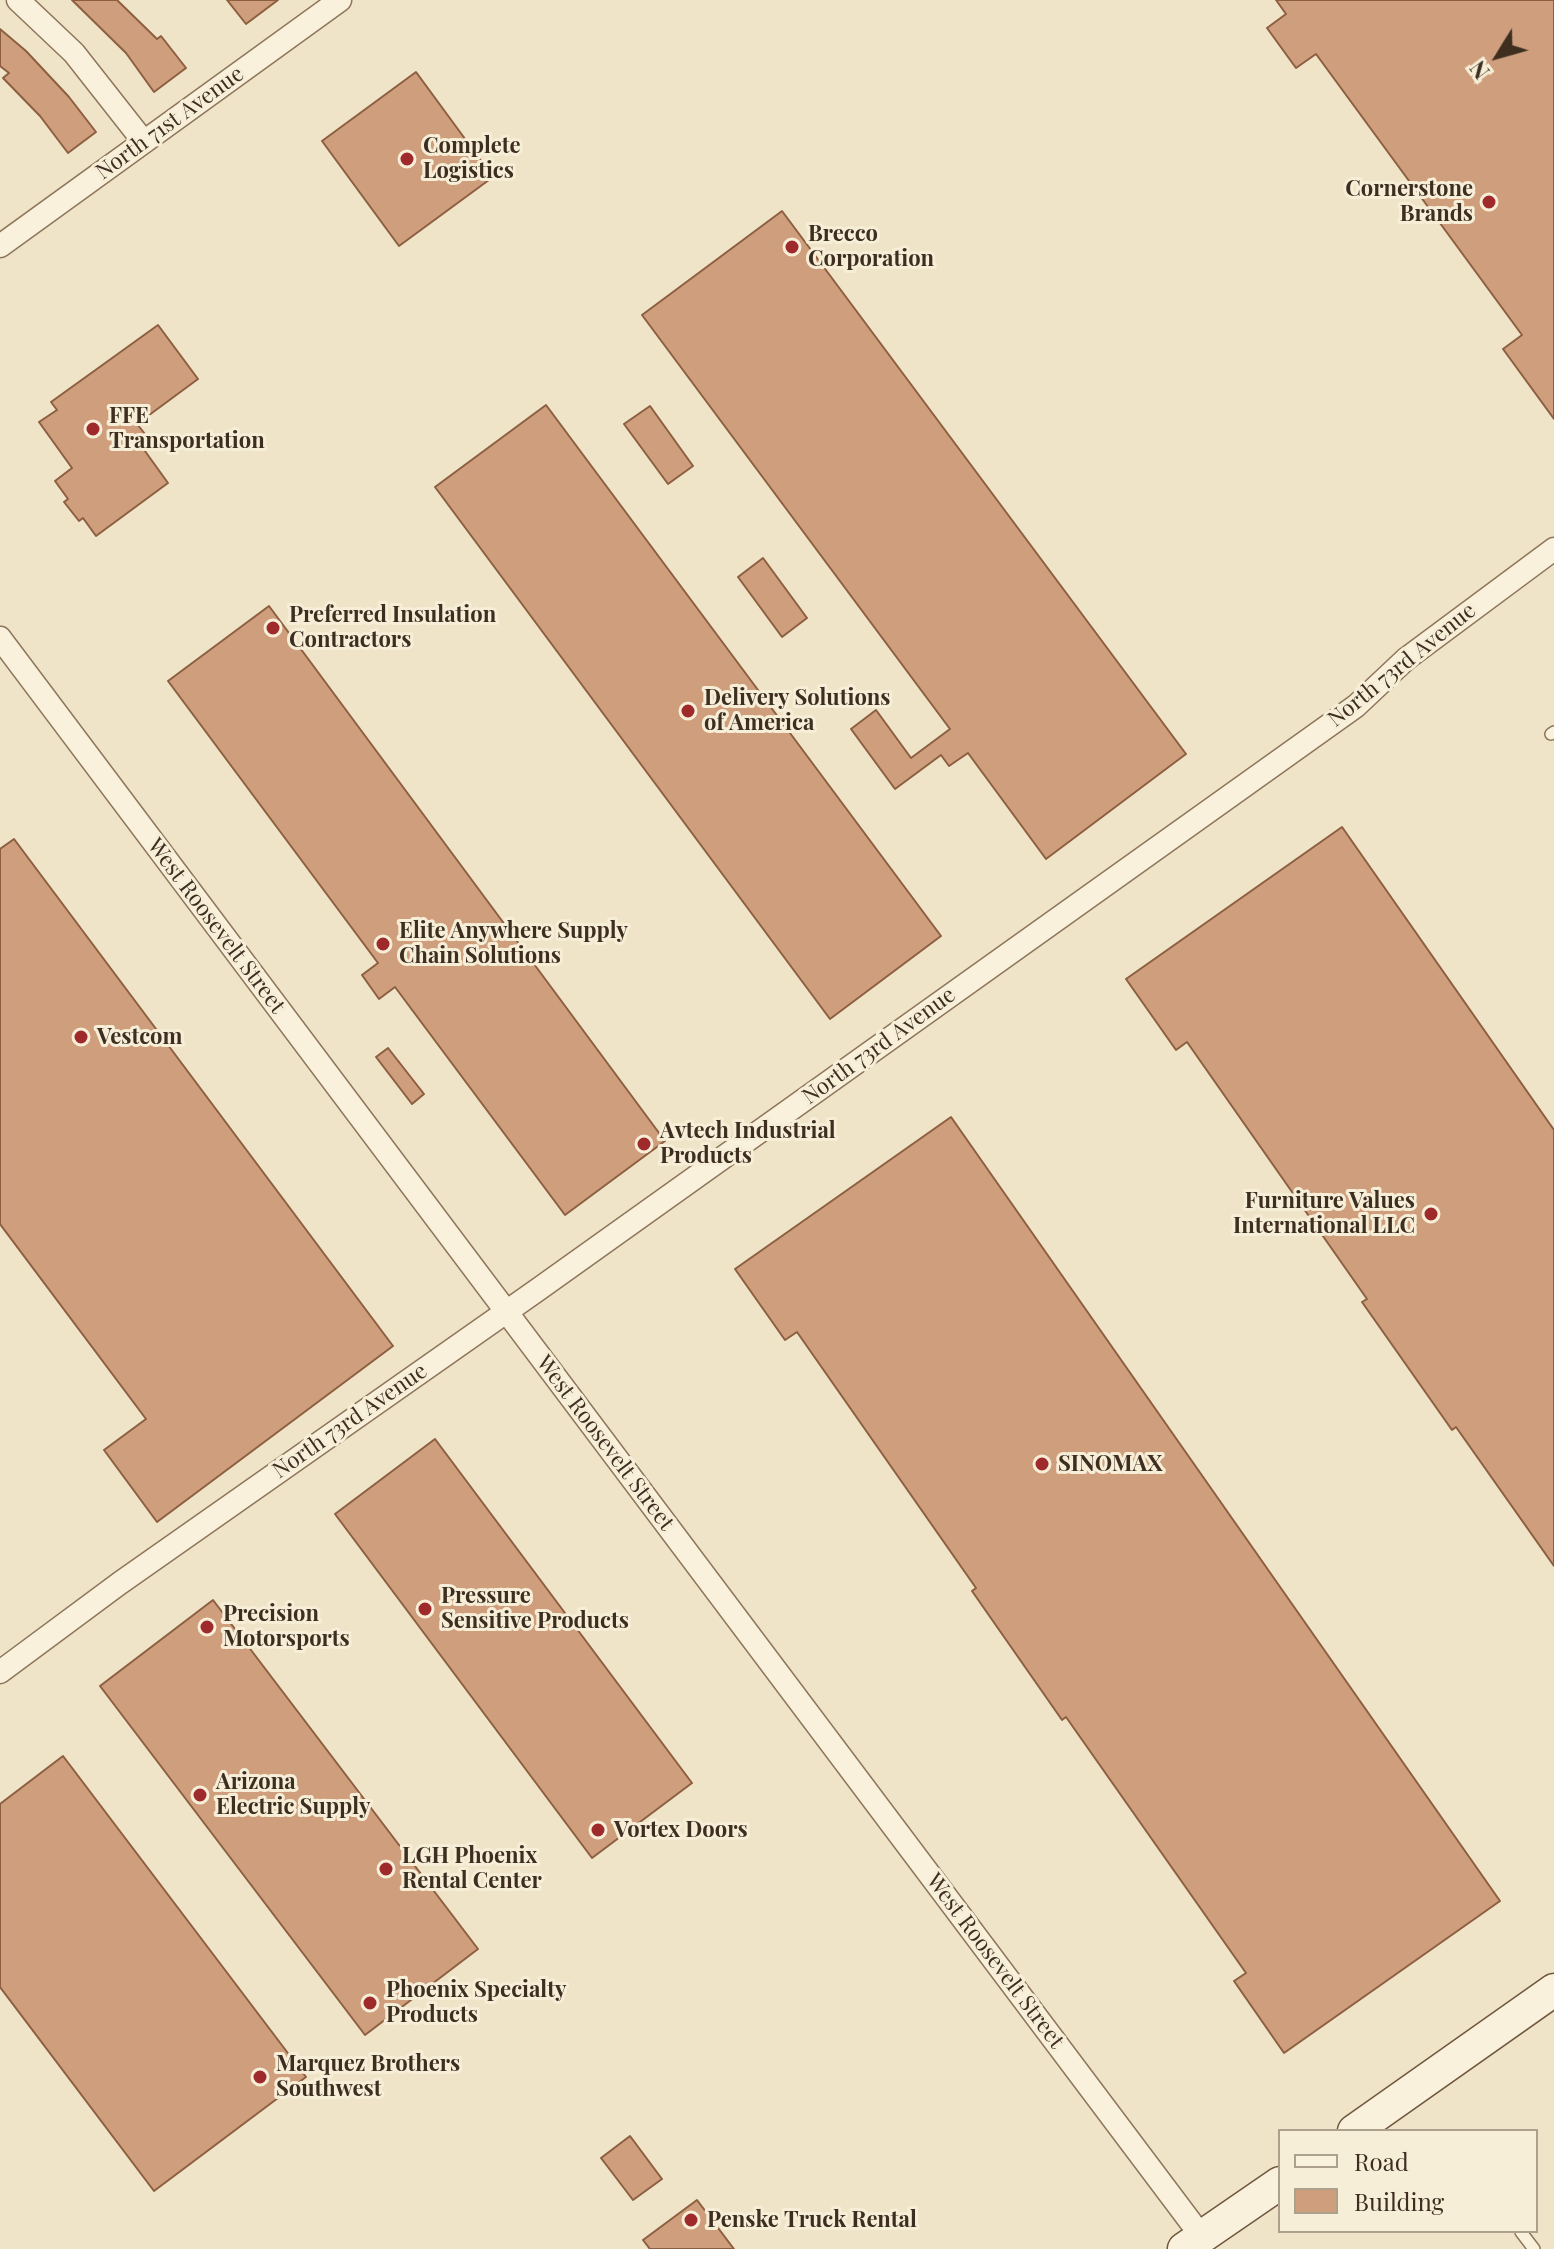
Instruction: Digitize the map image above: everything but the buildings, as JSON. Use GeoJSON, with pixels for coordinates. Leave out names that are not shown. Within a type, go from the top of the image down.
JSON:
{"type":"FeatureCollection","features":[{"type":"Feature","properties":{"kind":"main road"},"geometry":{"type":"LineString","coordinates":[[1357,2129],[1554,1990]]}},
{"type":"Feature","properties":{"kind":"main road"},"geometry":{"type":"LineString","coordinates":[[1199,2245],[1278,2185]]}},
{"type":"Feature","properties":{"kind":"street"},"geometry":{"type":"LineString","coordinates":[[18,0],[74,53],[144,142]]}},
{"type":"Feature","properties":{"kind":"street","name":"North 71st Avenue"},"geometry":{"type":"LineString","coordinates":[[0,246],[328,4]]}},
{"type":"Feature","properties":{"kind":"street","name":"North 73rd Avenue"},"geometry":{"type":"LineString","coordinates":[[0,1672],[120,1583],[507,1312],[1356,706],[1406,659],[1554,549]]}},
{"type":"Feature","properties":{"kind":"street","name":"West Roosevelt Street"},"geometry":{"type":"LineString","coordinates":[[0,638],[507,1312],[1199,2245]]}},
{"type":"Feature","properties":{"kind":"lane"},"geometry":{"type":"LineString","coordinates":[[1522,2233],[1534,2249]]}},
{"type":"Feature","properties":{"kind":"place","name":"Complete Logistics"},"geometry":{"type":"Point","coordinates":[407,159]}},
{"type":"Feature","properties":{"kind":"place","name":"Cornerstone Brands"},"geometry":{"type":"Point","coordinates":[1489,202]}},
{"type":"Feature","properties":{"kind":"place","name":"Brecco Corporation"},"geometry":{"type":"Point","coordinates":[792,247]}},
{"type":"Feature","properties":{"kind":"place","name":"FFE Transportation"},"geometry":{"type":"Point","coordinates":[93,429]}},
{"type":"Feature","properties":{"kind":"place","name":"Preferred Insulation Contractors"},"geometry":{"type":"Point","coordinates":[273,628]}},
{"type":"Feature","properties":{"kind":"place","name":"Delivery Solutions of America"},"geometry":{"type":"Point","coordinates":[688,711]}},
{"type":"Feature","properties":{"kind":"place","name":"Elite Anywhere Supply Chain Solutions"},"geometry":{"type":"Point","coordinates":[383,944]}},
{"type":"Feature","properties":{"kind":"place","name":"Vestcom"},"geometry":{"type":"Point","coordinates":[81,1037]}},
{"type":"Feature","properties":{"kind":"place","name":"Avtech Industrial Products"},"geometry":{"type":"Point","coordinates":[644,1144]}},
{"type":"Feature","properties":{"kind":"place","name":"Furniture Values International LLC"},"geometry":{"type":"Point","coordinates":[1431,1214]}},
{"type":"Feature","properties":{"kind":"place","name":"SINOMAX"},"geometry":{"type":"Point","coordinates":[1042,1464]}},
{"type":"Feature","properties":{"kind":"place","name":"Pressure Sensitive Products"},"geometry":{"type":"Point","coordinates":[425,1609]}},
{"type":"Feature","properties":{"kind":"place","name":"Precision Motorsports"},"geometry":{"type":"Point","coordinates":[207,1627]}},
{"type":"Feature","properties":{"kind":"place","name":"Arizona Electric Supply"},"geometry":{"type":"Point","coordinates":[200,1795]}},
{"type":"Feature","properties":{"kind":"place","name":"Vortex Doors"},"geometry":{"type":"Point","coordinates":[598,1830]}},
{"type":"Feature","properties":{"kind":"place","name":"LGH Phoenix Rental Center"},"geometry":{"type":"Point","coordinates":[386,1869]}},
{"type":"Feature","properties":{"kind":"place","name":"Phoenix Specialty Products"},"geometry":{"type":"Point","coordinates":[370,2003]}},
{"type":"Feature","properties":{"kind":"place","name":"Marquez Brothers Southwest"},"geometry":{"type":"Point","coordinates":[260,2077]}},
{"type":"Feature","properties":{"kind":"place","name":"Penske Truck Rental"},"geometry":{"type":"Point","coordinates":[691,2220]}}]}
